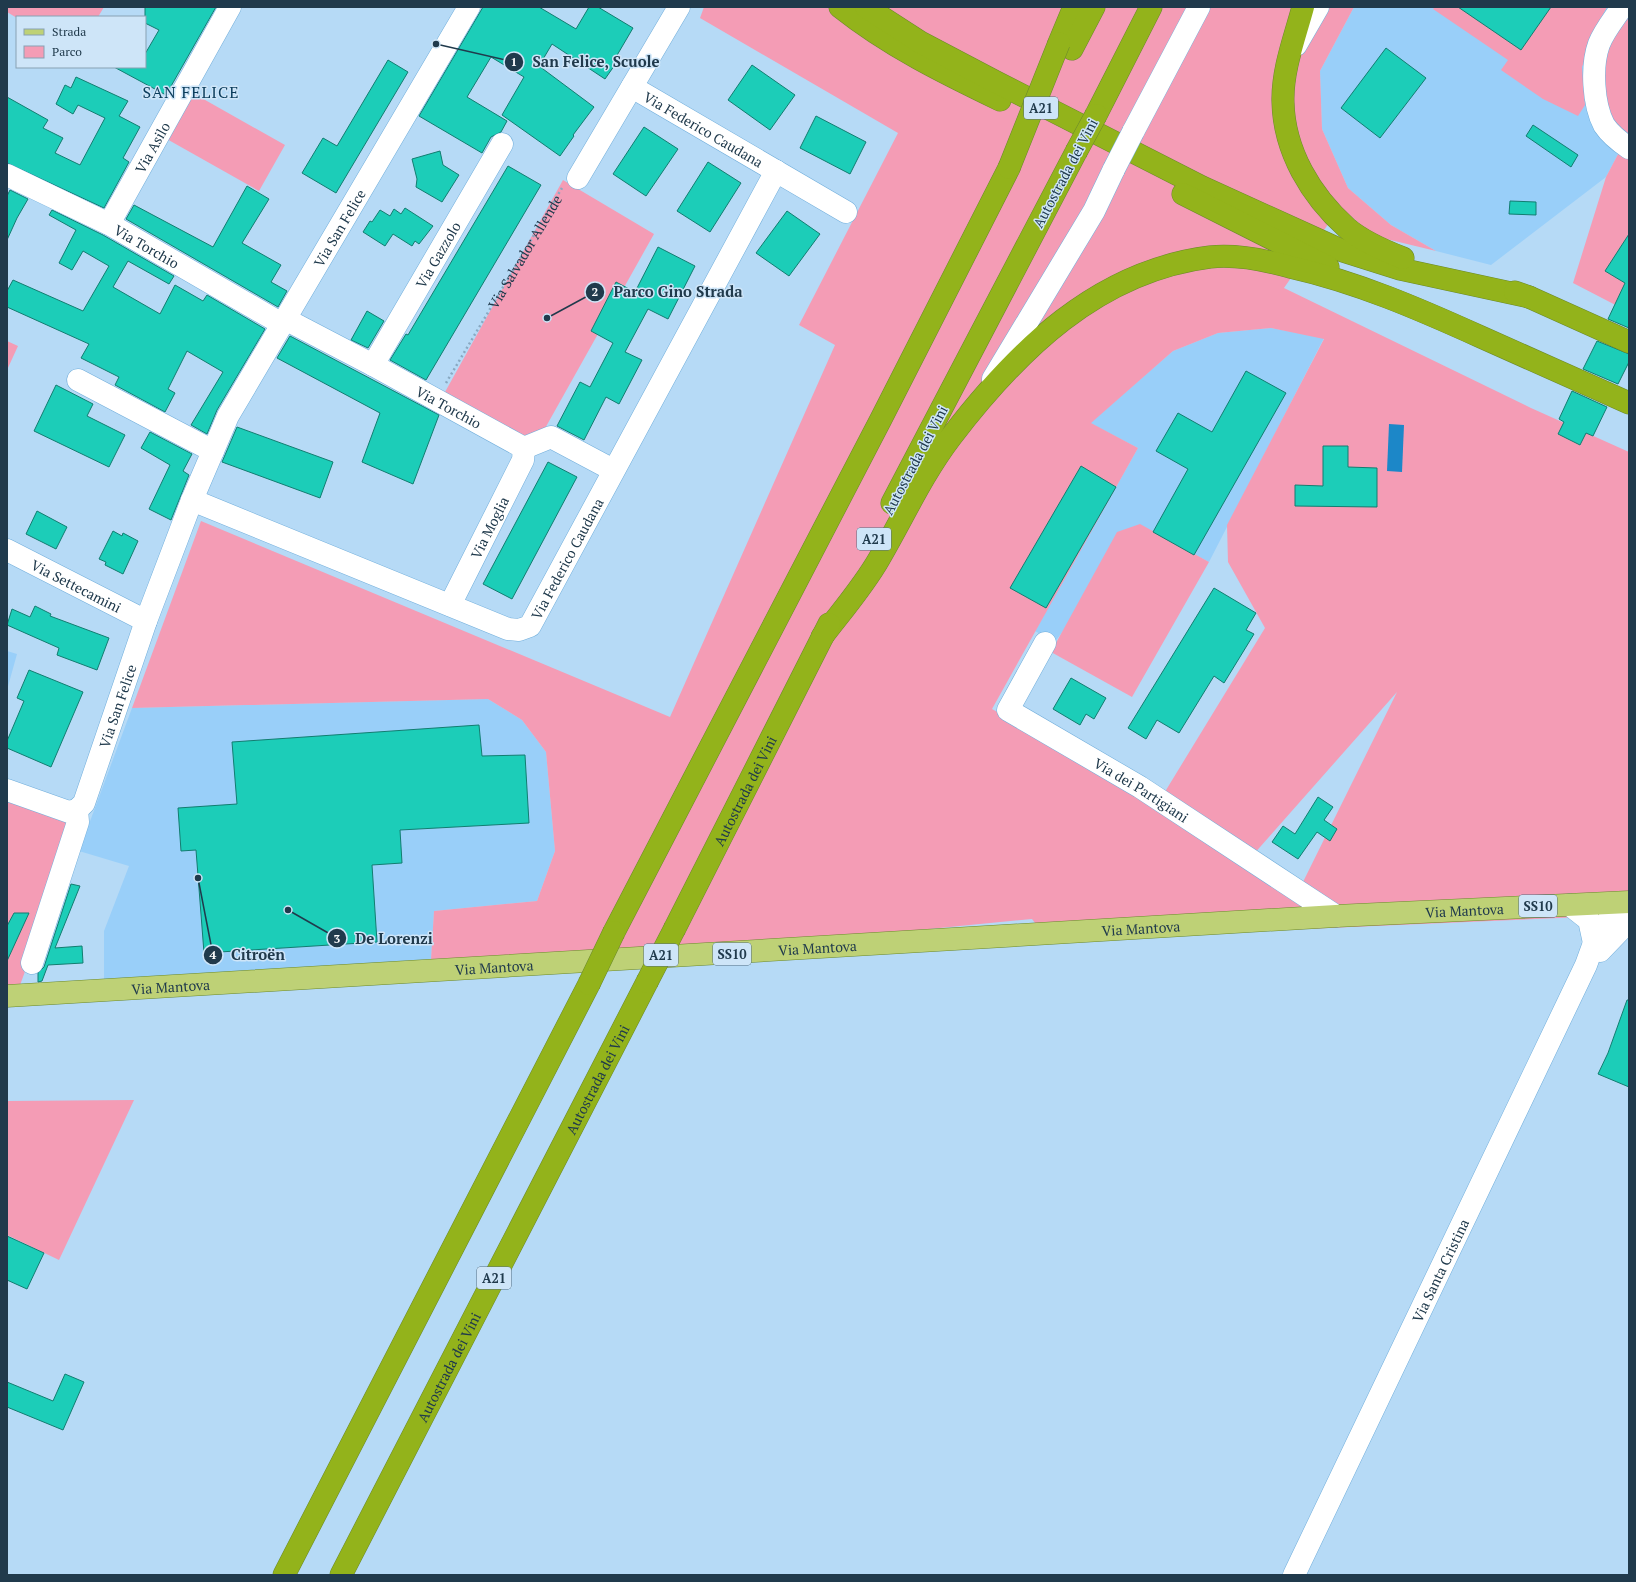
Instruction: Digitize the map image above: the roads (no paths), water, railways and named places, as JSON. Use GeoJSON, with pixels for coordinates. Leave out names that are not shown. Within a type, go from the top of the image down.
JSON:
{"type":"FeatureCollection","features":[{"type":"Feature","properties":{"kind":"highway"},"geometry":{"type":"LineString","coordinates":[[840,7],[873,31],[907,52],[1315,260],[1399,300],[1629,403]]}},
{"type":"Feature","properties":{"kind":"highway"},"geometry":{"type":"LineString","coordinates":[[866,7],[920,42],[1018,93],[1202,187],[1336,248],[1400,270],[1529,297]]}},
{"type":"Feature","properties":{"kind":"highway"},"geometry":{"type":"LineString","coordinates":[[1065,46],[1074,7]]}},
{"type":"Feature","properties":{"kind":"highway","name":"A21"},"geometry":{"type":"LineString","coordinates":[[284,1575],[589,984],[614,932],[900,384],[1010,168],[1065,46],[1094,7]]}},
{"type":"Feature","properties":{"kind":"highway","name":"Autostrada dei Vini"},"geometry":{"type":"LineString","coordinates":[[341,1575],[675,928],[822,638],[1151,7]]}},
{"type":"Feature","properties":{"kind":"highway"},"geometry":{"type":"LineString","coordinates":[[1303,7],[1285,74],[1282,101],[1286,130],[1294,158],[1308,182],[1325,205],[1344,224],[1372,243],[1402,258],[1529,297],[1629,342]]}},
{"type":"Feature","properties":{"kind":"highway"},"geometry":{"type":"LineString","coordinates":[[822,638],[878,561],[907,505],[928,471],[950,439],[980,401],[1012,364],[1042,337],[1074,312],[1112,287],[1154,269],[1175,264],[1213,257],[1259,259],[1316,273],[1399,300]]}},
{"type":"Feature","properties":{"kind":"main road","name":"Via Mantova"},"geometry":{"type":"LineString","coordinates":[[7,996],[1336,916],[1570,905],[1626,909]]}},
{"type":"Feature","properties":{"kind":"street","name":"Via Asilo"},"geometry":{"type":"LineString","coordinates":[[109,224],[230,7]]}},
{"type":"Feature","properties":{"kind":"street","name":"Via San Felice"},"geometry":{"type":"LineString","coordinates":[[32,963],[78,822],[77,810],[84,803],[146,621],[192,500],[228,416],[469,7]]}},
{"type":"Feature","properties":{"kind":"street"},"geometry":{"type":"LineString","coordinates":[[578,178],[679,7]]}},
{"type":"Feature","properties":{"kind":"street"},"geometry":{"type":"LineString","coordinates":[[980,401],[1094,211],[1133,132],[1199,7]]}},
{"type":"Feature","properties":{"kind":"street"},"geometry":{"type":"LineString","coordinates":[[1291,53],[1318,7]]}},
{"type":"Feature","properties":{"kind":"street"},"geometry":{"type":"LineString","coordinates":[[1622,7],[1599,43],[1594,63],[1596,104],[1605,126],[1621,143],[1629,148]]}},
{"type":"Feature","properties":{"kind":"street","name":"Via Federico Caudana"},"geometry":{"type":"LineString","coordinates":[[632,87],[846,212]]}},
{"type":"Feature","properties":{"kind":"street","name":"Via Gazzolo"},"geometry":{"type":"LineString","coordinates":[[373,365],[502,144]]}},
{"type":"Feature","properties":{"kind":"street","name":"Via Federico Caudana"},"geometry":{"type":"LineString","coordinates":[[192,500],[508,629],[519,630],[530,626],[776,171]]}},
{"type":"Feature","properties":{"kind":"street","name":"Via Torchio"},"geometry":{"type":"LineString","coordinates":[[7,175],[109,224],[284,322],[373,365],[524,448]]}},
{"type":"Feature","properties":{"kind":"street"},"geometry":{"type":"LineString","coordinates":[[78,380],[213,451]]}},
{"type":"Feature","properties":{"kind":"street"},"geometry":{"type":"LineString","coordinates":[[524,448],[551,437],[613,470]]}},
{"type":"Feature","properties":{"kind":"street","name":"Via Moglia"},"geometry":{"type":"LineString","coordinates":[[450,605],[523,460],[524,448]]}},
{"type":"Feature","properties":{"kind":"street","name":"Via Settecamini"},"geometry":{"type":"LineString","coordinates":[[7,550],[146,621]]}},
{"type":"Feature","properties":{"kind":"street","name":"Via dei Partigiani"},"geometry":{"type":"LineString","coordinates":[[1045,643],[1008,710],[1140,787],[1336,916]]}},
{"type":"Feature","properties":{"kind":"street"},"geometry":{"type":"LineString","coordinates":[[7,790],[69,812],[77,810]]}},
{"type":"Feature","properties":{"kind":"street"},"geometry":{"type":"LineString","coordinates":[[1570,905],[1589,920],[1594,943]]}},
{"type":"Feature","properties":{"kind":"street","name":"Via Santa Cristina"},"geometry":{"type":"LineString","coordinates":[[1294,1575],[1586,965],[1594,943],[1626,909]]}},
{"type":"Feature","properties":{"kind":"street","name":"Via Santa Cristina"},"geometry":{"type":"LineString","coordinates":[[1586,965],[1626,909]]}},
{"type":"Feature","properties":{"kind":"place","name":"San Felice, Scuole"},"geometry":{"type":"Point","coordinates":[436,44]}},
{"type":"Feature","properties":{"kind":"place","name":"Parco Gino Strada"},"geometry":{"type":"Point","coordinates":[547,318]}},
{"type":"Feature","properties":{"kind":"place","name":"Citroën"},"geometry":{"type":"Point","coordinates":[198,878]}},
{"type":"Feature","properties":{"kind":"place","name":"De Lorenzi"},"geometry":{"type":"Point","coordinates":[288,910]}},
{"type":"Feature","properties":{"kind":"district","name":"SAN FELICE"},"geometry":{"type":"Point","coordinates":[191,92]}}]}
